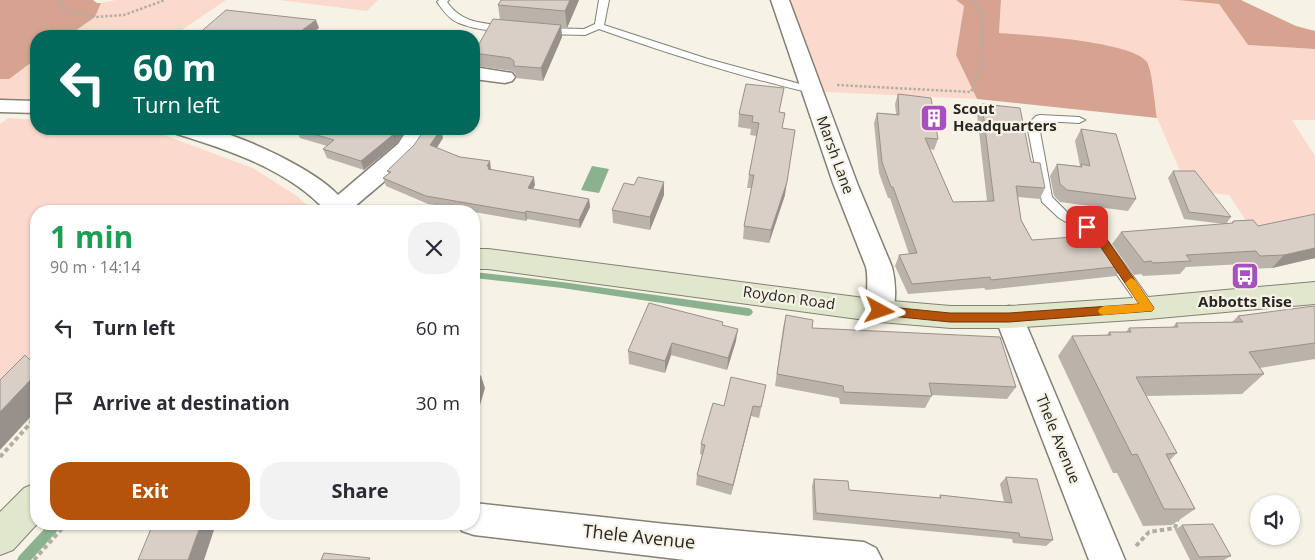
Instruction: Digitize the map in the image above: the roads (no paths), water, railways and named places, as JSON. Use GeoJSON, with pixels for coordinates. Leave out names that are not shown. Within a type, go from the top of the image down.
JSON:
{"type":"FeatureCollection","features":[{"type":"Feature","properties":{"kind":"main road","name":"Roydon Road"},"geometry":{"type":"LineString","coordinates":[[480,259],[880,311],[950,317],[1009,318],[1315,293]]}},
{"type":"Feature","properties":{"kind":"main road"},"geometry":{"type":"LineString","coordinates":[[0,537],[30,506]]}},
{"type":"Feature","properties":{"kind":"street","name":"Marsh Lane"},"geometry":{"type":"LineString","coordinates":[[780,0],[802,57],[823,87],[845,183],[879,267],[882,280],[880,311]]}},
{"type":"Feature","properties":{"kind":"street"},"geometry":{"type":"LineString","coordinates":[[480,74],[505,77]]}},
{"type":"Feature","properties":{"kind":"street"},"geometry":{"type":"LineString","coordinates":[[0,106],[30,107]]}},
{"type":"Feature","properties":{"kind":"street"},"geometry":{"type":"LineString","coordinates":[[206,135],[258,155],[312,186],[333,205]]}},
{"type":"Feature","properties":{"kind":"street"},"geometry":{"type":"LineString","coordinates":[[344,205],[406,149],[416,135]]}},
{"type":"Feature","properties":{"kind":"street","name":"Thele Avenue"},"geometry":{"type":"LineString","coordinates":[[1009,318],[1118,556]]}},
{"type":"Feature","properties":{"kind":"street","name":"Thele Avenue"},"geometry":{"type":"LineString","coordinates":[[480,520],[666,541],[864,560]]}},
{"type":"Feature","properties":{"kind":"lane"},"geometry":{"type":"LineString","coordinates":[[444,0],[442,2],[447,13],[456,20],[470,24],[520,29]]}},
{"type":"Feature","properties":{"kind":"lane"},"geometry":{"type":"LineString","coordinates":[[600,26],[604,0]]}},
{"type":"Feature","properties":{"kind":"lane"},"geometry":{"type":"LineString","coordinates":[[540,30],[585,32],[600,26],[702,62],[773,82],[823,87]]}},
{"type":"Feature","properties":{"kind":"lane"},"geometry":{"type":"LineString","coordinates":[[1079,120],[1040,118],[1032,124],[1046,198],[1063,215],[1094,232],[1148,308]]}},
{"type":"Feature","properties":{"kind":"waterway"},"geometry":{"type":"LineString","coordinates":[[480,276],[562,285],[748,312]]}},
{"type":"Feature","properties":{"kind":"waterway"},"geometry":{"type":"LineString","coordinates":[[23,560],[50,530]]}},
{"type":"Feature","properties":{"kind":"place","name":"Scout Headquarters"},"geometry":{"type":"Point","coordinates":[934,118]}},
{"type":"Feature","properties":{"kind":"place","name":"Abbotts Rise"},"geometry":{"type":"Point","coordinates":[1245,276]}}]}
